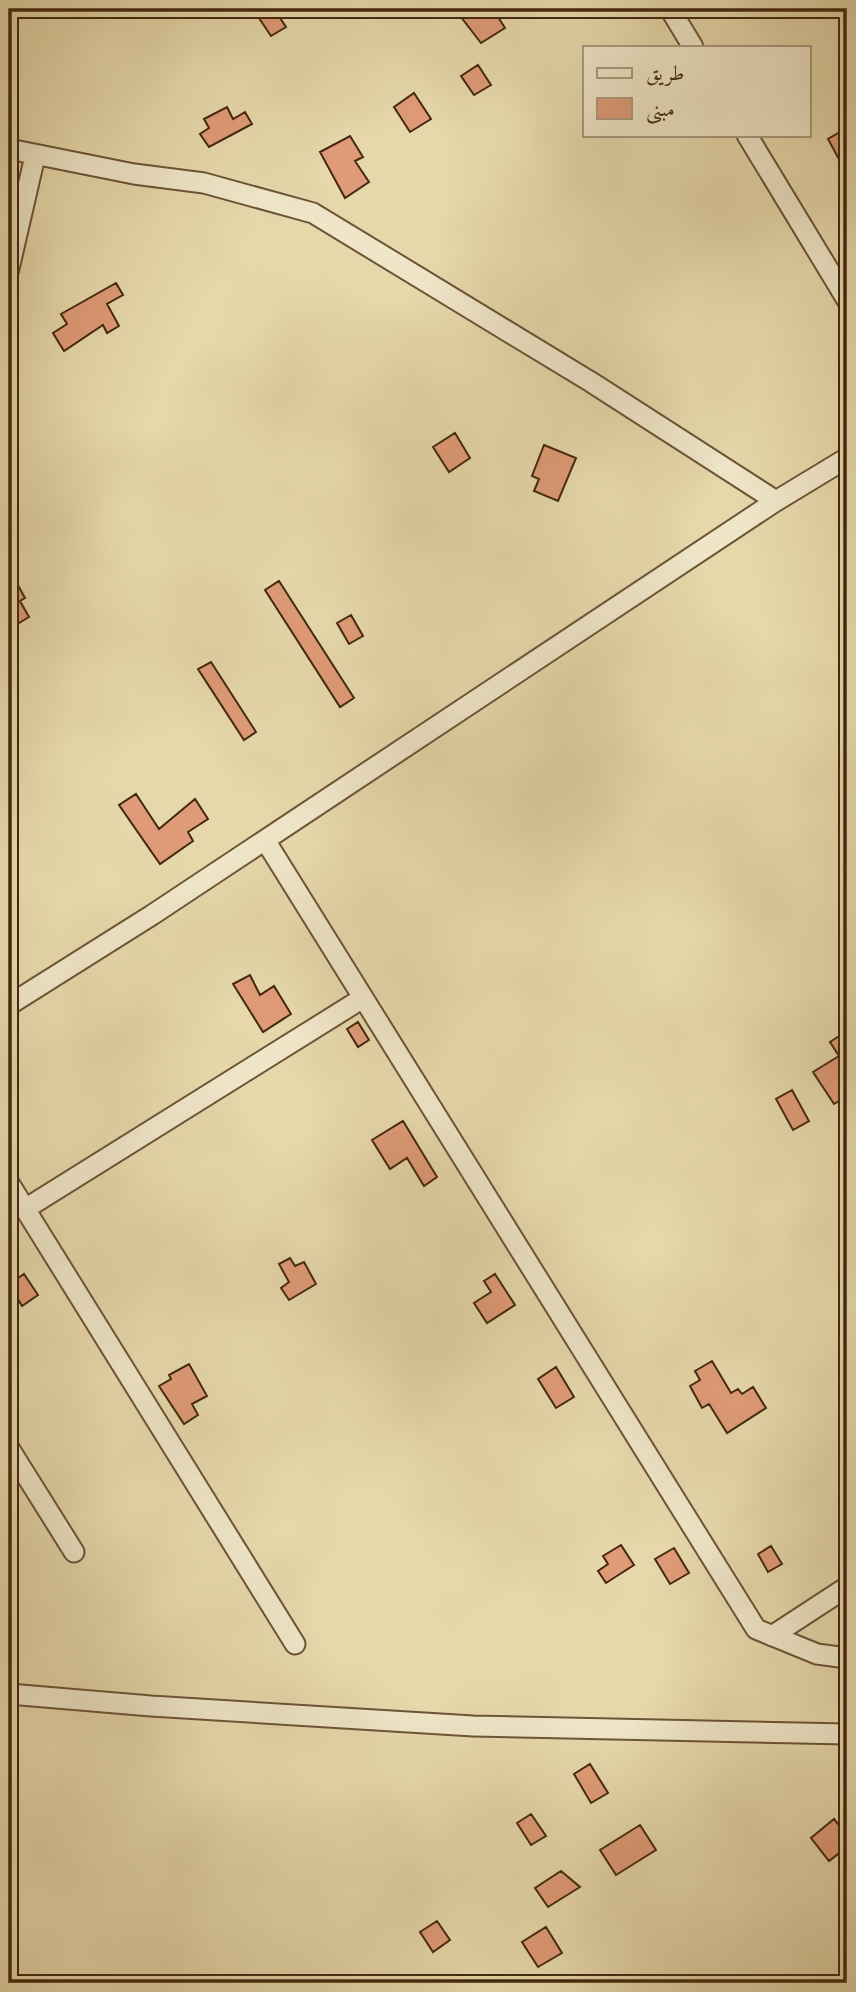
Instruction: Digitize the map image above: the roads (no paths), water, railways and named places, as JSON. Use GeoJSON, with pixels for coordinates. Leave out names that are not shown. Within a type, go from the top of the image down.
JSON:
{"type":"FeatureCollection","features":[{"type":"Feature","properties":{"kind":"street"},"geometry":{"type":"LineString","coordinates":[[670,9],[693,46]]}},
{"type":"Feature","properties":{"kind":"street"},"geometry":{"type":"LineString","coordinates":[[748,136],[847,300]]}},
{"type":"Feature","properties":{"kind":"street"},"geometry":{"type":"LineString","coordinates":[[9,149],[134,174],[204,183],[313,213],[497,324],[776,501]]}},
{"type":"Feature","properties":{"kind":"street"},"geometry":{"type":"LineString","coordinates":[[9,269],[35,156]]}},
{"type":"Feature","properties":{"kind":"street"},"geometry":{"type":"LineString","coordinates":[[9,1005],[265,840],[776,501],[847,458]]}},
{"type":"Feature","properties":{"kind":"street"},"geometry":{"type":"LineString","coordinates":[[265,840],[756,1629],[817,1654],[847,1658]]}},
{"type":"Feature","properties":{"kind":"street"},"geometry":{"type":"LineString","coordinates":[[25,1209],[363,998]]}},
{"type":"Feature","properties":{"kind":"street"},"geometry":{"type":"LineString","coordinates":[[9,1183],[295,1644]]}},
{"type":"Feature","properties":{"kind":"street"},"geometry":{"type":"LineString","coordinates":[[9,1448],[74,1552]]}},
{"type":"Feature","properties":{"kind":"street"},"geometry":{"type":"LineString","coordinates":[[772,1636],[847,1587]]}},
{"type":"Feature","properties":{"kind":"street"},"geometry":{"type":"LineString","coordinates":[[9,1693],[151,1706],[473,1726],[847,1734]]}}]}
